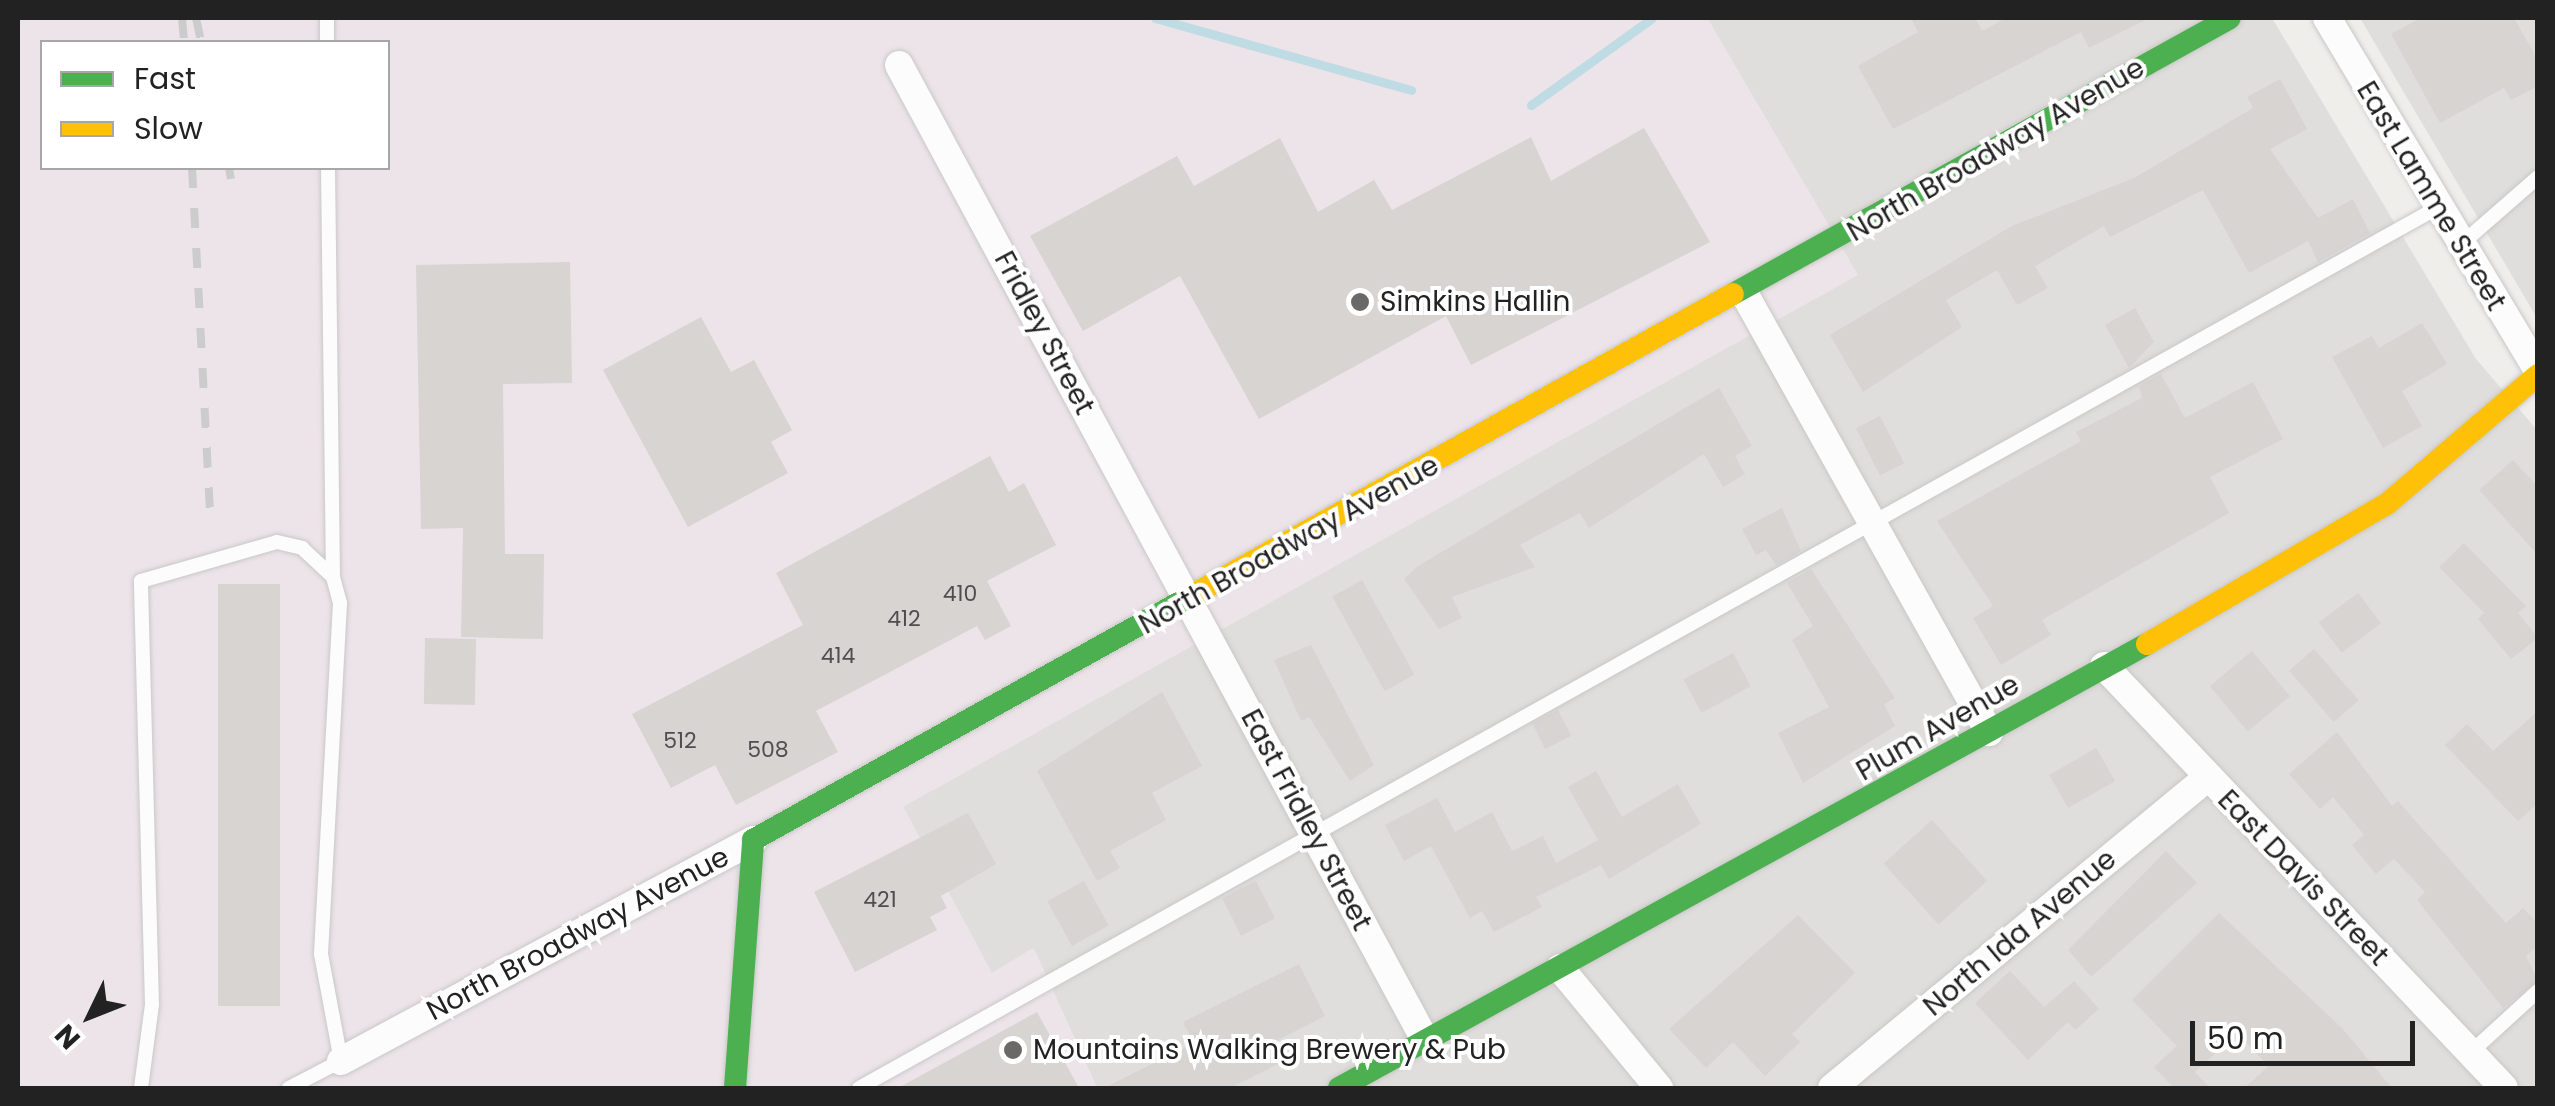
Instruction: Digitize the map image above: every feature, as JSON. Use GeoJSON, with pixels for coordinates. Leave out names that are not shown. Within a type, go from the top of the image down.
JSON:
{"type":"FeatureCollection","features":[{"type":"Feature","properties":{"kind":"street","name":"North Broadway Avenue"},"geometry":{"type":"LineString","coordinates":[[341,1060],[1188,601],[2230,18]]}},
{"type":"Feature","properties":{"kind":"street","name":"East Lamme Street"},"geometry":{"type":"LineString","coordinates":[[2328,18],[2435,209],[2538,373]]}},
{"type":"Feature","properties":{"kind":"street","name":"Fridley Street"},"geometry":{"type":"LineString","coordinates":[[900,66],[1188,601]]}},
{"type":"Feature","properties":{"kind":"street"},"geometry":{"type":"LineString","coordinates":[[1744,293],[1989,732]]}},
{"type":"Feature","properties":{"kind":"street","name":"Plum Avenue"},"geometry":{"type":"LineString","coordinates":[[1339,1088],[1424,1038],[1560,968],[1989,732],[2388,504],[2538,373]]}},
{"type":"Feature","properties":{"kind":"street","name":"East Fridley Street"},"geometry":{"type":"LineString","coordinates":[[1188,601],[1424,1038]]}},
{"type":"Feature","properties":{"kind":"street","name":"East Davis Street"},"geometry":{"type":"LineString","coordinates":[[2104,666],[2504,1088]]}},
{"type":"Feature","properties":{"kind":"street","name":"North Ida Avenue"},"geometry":{"type":"LineString","coordinates":[[1832,1088],[2208,778]]}},
{"type":"Feature","properties":{"kind":"street"},"geometry":{"type":"LineString","coordinates":[[735,1088],[753,840]]}},
{"type":"Feature","properties":{"kind":"street"},"geometry":{"type":"LineString","coordinates":[[1560,968],[1646,1084]]}},
{"type":"Feature","properties":{"kind":"lane"},"geometry":{"type":"LineString","coordinates":[[289,1088],[341,1060],[321,954],[340,602],[332,577],[328,170]]}},
{"type":"Feature","properties":{"kind":"lane"},"geometry":{"type":"LineString","coordinates":[[2458,247],[2538,177]]}},
{"type":"Feature","properties":{"kind":"lane"},"geometry":{"type":"LineString","coordinates":[[860,1088],[1312,829],[2435,209]]}},
{"type":"Feature","properties":{"kind":"lane"},"geometry":{"type":"LineString","coordinates":[[141,1088],[152,985],[141,581],[278,542],[302,548],[332,577]]}},
{"type":"Feature","properties":{"kind":"lane"},"geometry":{"type":"LineString","coordinates":[[2470,1053],[2538,991]]}},
{"type":"Feature","properties":{"kind":"shaded area"},"geometry":{"type":"Polygon","coordinates":[[[18,18],[1707,18],[1858,275],[903,807],[992,973],[1033,948],[1097,1088],[18,1088],[18,18]]]}},
{"type":"Feature","properties":{"kind":"shaded area"},"geometry":{"type":"Polygon","coordinates":[[[1707,18],[2272,18],[2476,359],[2537,430],[2537,1088],[1097,1088],[1034,949],[992,974],[900,801],[1857,275],[1707,18]]]}},
{"type":"Feature","properties":{"kind":"shaded area"},"geometry":{"type":"Polygon","coordinates":[[[2360,18],[2537,18],[2537,318],[2360,18]]]}},
{"type":"Feature","properties":{"kind":"building"},"geometry":{"type":"Polygon","coordinates":[[[1911,18],[1975,18],[1982,31],[2006,18],[2149,18],[2089,48],[2081,32],[1893,129],[1858,66],[1918,32],[1911,18]]]}},
{"type":"Feature","properties":{"kind":"building"},"geometry":{"type":"Polygon","coordinates":[[[2421,18],[2514,18],[2538,60],[2538,86],[2511,100],[2504,88],[2440,123],[2391,34],[2421,18]]]}},
{"type":"Feature","properties":{"kind":"building"},"geometry":{"type":"Polygon","coordinates":[[[2280,79],[2307,129],[2270,149],[2318,218],[2353,199],[2370,233],[2318,262],[2308,241],[2249,273],[2203,190],[2110,237],[2104,226],[2035,266],[2048,288],[2017,305],[1997,270],[1946,300],[1962,327],[1863,392],[1830,335],[2012,226],[2134,178],[2253,108],[2247,97],[2280,79]]]}},
{"type":"Feature","properties":{"kind":"building"},"geometry":{"type":"Polygon","coordinates":[[[1644,128],[1710,242],[1471,365],[1446,316],[1259,419],[1180,276],[1083,331],[1030,236],[1177,156],[1194,186],[1280,138],[1318,212],[1374,180],[1392,210],[1531,137],[1551,181],[1644,128]]]}},
{"type":"Feature","properties":{"kind":"building"},"geometry":{"type":"Polygon","coordinates":[[[570,262],[572,383],[503,384],[505,554],[544,554],[543,639],[461,637],[463,528],[421,529],[416,265],[570,262]]]}},
{"type":"Feature","properties":{"kind":"building"},"geometry":{"type":"Polygon","coordinates":[[[2135,308],[2154,342],[2129,368],[2105,325],[2135,308]]]}},
{"type":"Feature","properties":{"kind":"building"},"geometry":{"type":"Polygon","coordinates":[[[701,317],[731,372],[754,360],[792,430],[771,442],[788,473],[688,527],[603,370],[701,317]]]}},
{"type":"Feature","properties":{"kind":"building"},"geometry":{"type":"Polygon","coordinates":[[[2422,323],[2447,364],[2402,391],[2422,426],[2383,448],[2332,357],[2372,336],[2379,348],[2422,323]]]}},
{"type":"Feature","properties":{"kind":"building"},"geometry":{"type":"Polygon","coordinates":[[[2161,374],[2185,418],[2253,382],[2283,439],[2210,477],[2229,513],[2042,620],[2051,635],[2001,665],[1973,618],[1993,606],[1937,521],[2081,441],[2076,432],[2142,398],[2139,386],[2161,374]]]}},
{"type":"Feature","properties":{"kind":"building"},"geometry":{"type":"Polygon","coordinates":[[[1719,388],[1752,446],[1735,456],[1745,474],[1723,487],[1704,454],[1589,528],[1580,513],[1520,545],[1535,567],[1452,597],[1462,618],[1439,629],[1404,579],[1418,566],[1719,388]]]}},
{"type":"Feature","properties":{"kind":"building"},"geometry":{"type":"Polygon","coordinates":[[[1880,416],[1904,463],[1880,475],[1856,428],[1880,416]]]}},
{"type":"Feature","properties":{"kind":"building"},"geometry":{"type":"Polygon","coordinates":[[[990,456],[1009,492],[1024,483],[1056,545],[987,581],[1011,626],[985,640],[977,626],[816,711],[838,752],[736,805],[715,765],[671,788],[632,714],[803,625],[776,573],[990,456]]]}},
{"type":"Feature","properties":{"kind":"building"},"geometry":{"type":"Polygon","coordinates":[[[2513,460],[2538,487],[2538,555],[2479,490],[2513,460]]]}},
{"type":"Feature","properties":{"kind":"building"},"geometry":{"type":"Polygon","coordinates":[[[1782,508],[1801,551],[1776,565],[1766,550],[1756,555],[1742,529],[1782,508]]]}},
{"type":"Feature","properties":{"kind":"building"},"geometry":{"type":"Polygon","coordinates":[[[2464,543],[2526,606],[2518,613],[2538,638],[2511,659],[2478,619],[2484,613],[2439,567],[2464,543]]]}},
{"type":"Feature","properties":{"kind":"building"},"geometry":{"type":"Polygon","coordinates":[[[1811,569],[1895,698],[1884,704],[1895,726],[1803,783],[1778,733],[1829,707],[1792,640],[1813,626],[1787,583],[1811,569]]]}},
{"type":"Feature","properties":{"kind":"building"},"geometry":{"type":"Polygon","coordinates":[[[1362,580],[1414,674],[1385,691],[1332,596],[1362,580]]]}},
{"type":"Feature","properties":{"kind":"building"},"geometry":{"type":"Polygon","coordinates":[[[218,584],[280,584],[280,1006],[218,1006],[218,584]]]}},
{"type":"Feature","properties":{"kind":"building"},"geometry":{"type":"Polygon","coordinates":[[[2358,593],[2381,623],[2342,653],[2319,622],[2358,593]]]}},
{"type":"Feature","properties":{"kind":"building"},"geometry":{"type":"Polygon","coordinates":[[[425,638],[476,639],[475,705],[424,704],[425,638]]]}},
{"type":"Feature","properties":{"kind":"building"},"geometry":{"type":"Polygon","coordinates":[[[1311,645],[1374,765],[1350,781],[1309,717],[1301,721],[1274,660],[1311,645]]]}},
{"type":"Feature","properties":{"kind":"building"},"geometry":{"type":"Polygon","coordinates":[[[2314,649],[2359,700],[2334,722],[2289,671],[2314,649]]]}},
{"type":"Feature","properties":{"kind":"building"},"geometry":{"type":"Polygon","coordinates":[[[2252,651],[2290,696],[2248,732],[2210,686],[2252,651]]]}},
{"type":"Feature","properties":{"kind":"building"},"geometry":{"type":"Polygon","coordinates":[[[1733,653],[1751,687],[1701,713],[1684,679],[1733,653]]]}},
{"type":"Feature","properties":{"kind":"building"},"geometry":{"type":"Polygon","coordinates":[[[1162,692],[1202,766],[1152,793],[1166,820],[1110,851],[1120,868],[1097,881],[1037,771],[1162,692]]]}},
{"type":"Feature","properties":{"kind":"building"},"geometry":{"type":"Polygon","coordinates":[[[1558,710],[1571,736],[1545,749],[1532,723],[1558,710]]]}},
{"type":"Feature","properties":{"kind":"building"},"geometry":{"type":"Polygon","coordinates":[[[2538,711],[2538,803],[2518,821],[2445,745],[2467,724],[2493,751],[2538,711]]]}},
{"type":"Feature","properties":{"kind":"building"},"geometry":{"type":"Polygon","coordinates":[[[2337,732],[2392,806],[2398,801],[2506,923],[2523,908],[2538,924],[2538,946],[2526,956],[2538,981],[2503,1008],[2417,900],[2425,892],[2394,859],[2376,874],[2352,845],[2364,835],[2333,797],[2320,809],[2289,774],[2337,732]]]}},
{"type":"Feature","properties":{"kind":"building"},"geometry":{"type":"Polygon","coordinates":[[[2096,748],[2115,781],[2068,808],[2049,775],[2096,748]]]}},
{"type":"Feature","properties":{"kind":"building"},"geometry":{"type":"Polygon","coordinates":[[[1596,771],[1622,817],[1678,784],[1701,824],[1609,879],[1601,865],[1536,897],[1542,907],[1494,932],[1482,911],[1470,918],[1431,846],[1404,861],[1385,825],[1437,798],[1455,832],[1492,812],[1512,851],[1543,836],[1556,863],[1598,840],[1568,787],[1596,771]]]}},
{"type":"Feature","properties":{"kind":"building"},"geometry":{"type":"Polygon","coordinates":[[[968,813],[996,864],[941,896],[947,908],[930,917],[937,930],[855,972],[814,892],[968,813]]]}},
{"type":"Feature","properties":{"kind":"building"},"geometry":{"type":"Polygon","coordinates":[[[1932,820],[1987,881],[1939,924],[1884,863],[1932,820]]]}},
{"type":"Feature","properties":{"kind":"building"},"geometry":{"type":"Polygon","coordinates":[[[2166,851],[2197,883],[2091,977],[2068,950],[2166,851]]]}},
{"type":"Feature","properties":{"kind":"building"},"geometry":{"type":"Polygon","coordinates":[[[1084,881],[1109,926],[1072,946],[1047,901],[1084,881]]]}},
{"type":"Feature","properties":{"kind":"building"},"geometry":{"type":"Polygon","coordinates":[[[1256,881],[1275,918],[1241,936],[1222,898],[1256,881]]]}},
{"type":"Feature","properties":{"kind":"building"},"geometry":{"type":"Polygon","coordinates":[[[2219,913],[2342,1028],[2392,1088],[2244,1088],[2269,1066],[2237,1033],[2195,1072],[2210,1088],[2174,1088],[2154,1067],[2177,1046],[2132,1000],[2219,913]]]}},
{"type":"Feature","properties":{"kind":"building"},"geometry":{"type":"Polygon","coordinates":[[[1798,915],[1855,973],[1792,1034],[1800,1042],[1765,1076],[1733,1042],[1706,1068],[1669,1029],[1798,915]]]}},
{"type":"Feature","properties":{"kind":"building"},"geometry":{"type":"Polygon","coordinates":[[[1299,964],[1325,1016],[1268,1045],[1278,1064],[1230,1088],[1104,1088],[1194,1043],[1183,1022],[1299,964]]]}},
{"type":"Feature","properties":{"kind":"building"},"geometry":{"type":"Polygon","coordinates":[[[2010,971],[2044,1007],[2074,981],[2099,1009],[2075,1030],[2068,1022],[2028,1060],[1975,1003],[2010,971]]]}},
{"type":"Feature","properties":{"kind":"building","name":"Mountains Walking Brewery & Pub"},"geometry":{"type":"Polygon","coordinates":[[[1037,1012],[1079,1088],[898,1088],[1037,1012]]]}},
{"type":"Feature","properties":{"kind":"waterway"},"geometry":{"type":"LineString","coordinates":[[1155,18],[1411,90]]}},
{"type":"Feature","properties":{"kind":"waterway"},"geometry":{"type":"LineString","coordinates":[[1531,105],[1652,18]]}},
{"type":"Feature","properties":{"kind":"railway"},"geometry":{"type":"LineString","coordinates":[[182,18],[184,40]]}},
{"type":"Feature","properties":{"kind":"railway"},"geometry":{"type":"LineString","coordinates":[[196,18],[201,40]]}},
{"type":"Feature","properties":{"kind":"railway"},"geometry":{"type":"LineString","coordinates":[[192,170],[210,513]]}},
{"type":"Feature","properties":{"kind":"railway"},"geometry":{"type":"LineString","coordinates":[[229,170],[231,179]]}},
{"type":"Feature","properties":{"kind":"traffic: fast"},"geometry":{"type":"LineString","coordinates":[[1733,294],[2230,18]]}},
{"type":"Feature","properties":{"kind":"traffic: fast"},"geometry":{"type":"LineString","coordinates":[[735,1088],[753,840],[1200,591]]}},
{"type":"Feature","properties":{"kind":"traffic: fast"},"geometry":{"type":"LineString","coordinates":[[1339,1088],[2147,644]]}},
{"type":"Feature","properties":{"kind":"traffic: slow"},"geometry":{"type":"LineString","coordinates":[[1200,591],[1733,294]]}},
{"type":"Feature","properties":{"kind":"traffic: slow"},"geometry":{"type":"LineString","coordinates":[[2147,644],[2388,503],[2538,375]]}},
{"type":"Feature","properties":{"kind":"place","name":"Simkins Hallin"},"geometry":{"type":"Point","coordinates":[1360,302]}},
{"type":"Feature","properties":{"kind":"place","name":"Mountains Walking Brewery & Pub"},"geometry":{"type":"Point","coordinates":[1013,1050]}}]}
